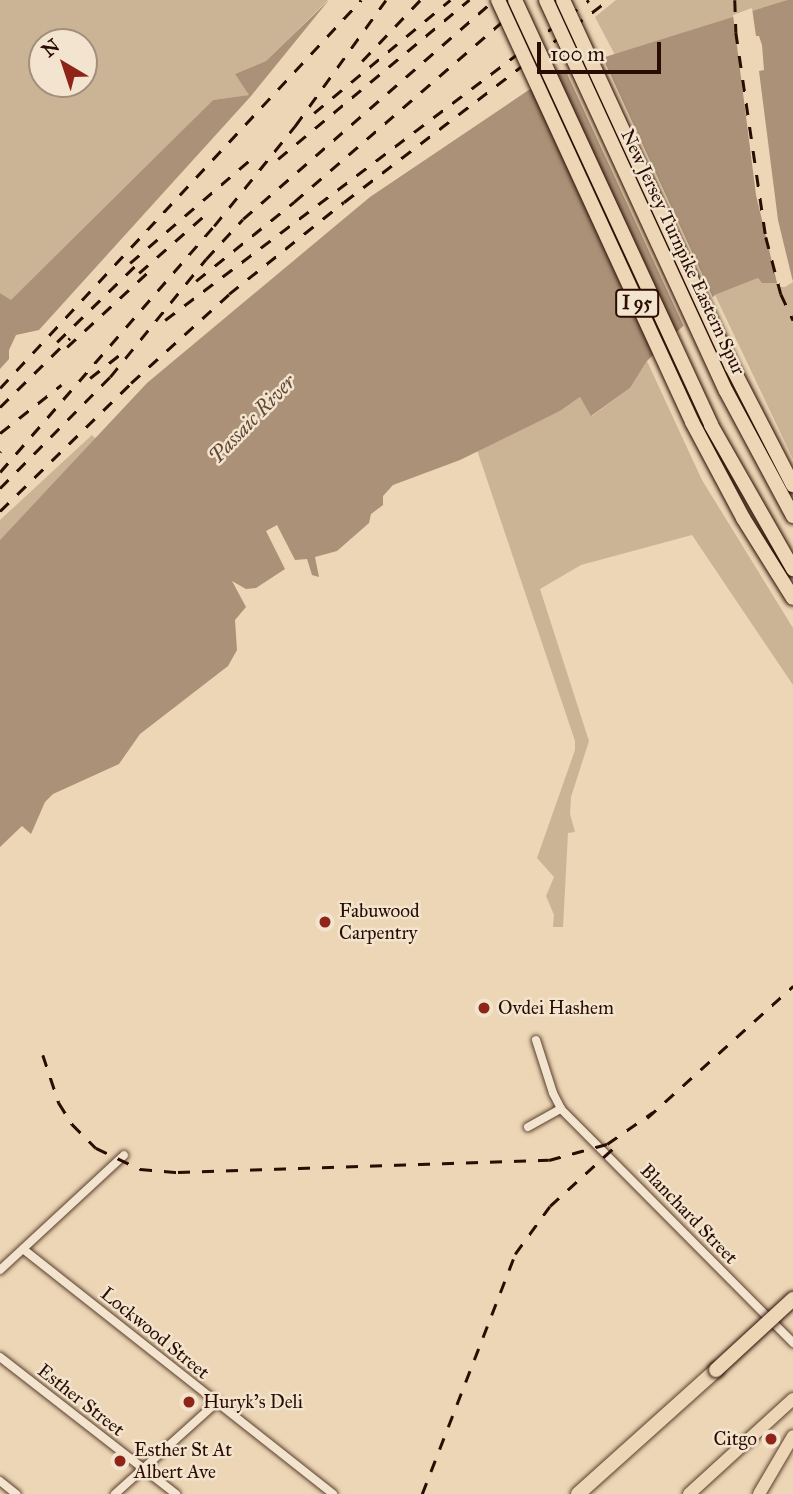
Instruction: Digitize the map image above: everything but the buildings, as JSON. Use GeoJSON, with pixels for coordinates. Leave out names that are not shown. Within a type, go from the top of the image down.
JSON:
{"type":"FeatureCollection","features":[{"type":"Feature","properties":{"kind":"highway","name":"I 95"},"geometry":{"type":"LineString","coordinates":[[498,0],[698,433],[743,518],[793,598]]}},
{"type":"Feature","properties":{"kind":"highway","name":"I 95"},"geometry":{"type":"LineString","coordinates":[[516,0],[707,416],[736,473],[793,569]]}},
{"type":"Feature","properties":{"kind":"highway","name":"New Jersey Turnpike Eastern Spur"},"geometry":{"type":"LineString","coordinates":[[546,0],[726,391],[793,516]]}},
{"type":"Feature","properties":{"kind":"highway","name":"New Jersey Turnpike Eastern Spur"},"geometry":{"type":"LineString","coordinates":[[563,0],[726,355],[793,485]]}},
{"type":"Feature","properties":{"kind":"highway"},"geometry":{"type":"LineString","coordinates":[[578,1494],[793,1299]]}},
{"type":"Feature","properties":{"kind":"main road"},"geometry":{"type":"LineString","coordinates":[[689,1494],[793,1399]]}},
{"type":"Feature","properties":{"kind":"main road"},"geometry":{"type":"LineString","coordinates":[[759,1494],[793,1436]]}},
{"type":"Feature","properties":{"kind":"street","name":"Blanchard Street"},"geometry":{"type":"LineString","coordinates":[[536,1040],[561,1109],[793,1343]]}},
{"type":"Feature","properties":{"kind":"street"},"geometry":{"type":"LineString","coordinates":[[528,1127],[561,1109]]}},
{"type":"Feature","properties":{"kind":"street"},"geometry":{"type":"LineString","coordinates":[[0,1270],[124,1155]]}},
{"type":"Feature","properties":{"kind":"street","name":"Lockwood Street"},"geometry":{"type":"LineString","coordinates":[[23,1249],[333,1494]]}},
{"type":"Feature","properties":{"kind":"street","name":"Esther Street"},"geometry":{"type":"LineString","coordinates":[[0,1357],[176,1494]]}},
{"type":"Feature","properties":{"kind":"street"},"geometry":{"type":"LineString","coordinates":[[115,1494],[217,1402]]}},
{"type":"Feature","properties":{"kind":"street"},"geometry":{"type":"LineString","coordinates":[[0,1481],[16,1494]]}},
{"type":"Feature","properties":{"kind":"shaded area"},"geometry":{"type":"Polygon","coordinates":[[[0,0],[328,0],[266,61],[235,74],[250,95],[213,100],[11,301],[0,293],[0,0]]]}},
{"type":"Feature","properties":{"kind":"shaded area"},"geometry":{"type":"Polygon","coordinates":[[[616,0],[787,0],[615,55],[595,17],[616,0]]]}},
{"type":"Feature","properties":{"kind":"shaded area"},"geometry":{"type":"Polygon","coordinates":[[[758,278],[784,283],[793,280],[793,459],[715,295],[758,278]]]}},
{"type":"Feature","properties":{"kind":"shaded area"},"geometry":{"type":"Polygon","coordinates":[[[647,361],[702,480],[793,628],[793,685],[692,535],[581,565],[540,589],[589,741],[571,797],[570,814],[575,832],[568,833],[563,927],[553,927],[554,915],[546,896],[554,877],[537,858],[575,750],[575,741],[477,450],[560,411],[580,397],[592,416],[630,388],[647,361]]]}},
{"type":"Feature","properties":{"kind":"shaded area"},"geometry":{"type":"Polygon","coordinates":[[[92,435],[96,439],[0,540],[0,520],[92,435]]]}},
{"type":"Feature","properties":{"kind":"water"},"geometry":{"type":"Polygon","coordinates":[[[329,0],[251,96],[39,330],[16,335],[9,350],[9,359],[0,369],[0,293],[11,300],[213,100],[249,95],[235,74],[266,61],[329,0]]]}},
{"type":"Feature","properties":{"kind":"water","name":"Passaic River"},"geometry":{"type":"Polygon","coordinates":[[[793,0],[793,280],[784,283],[762,283],[758,278],[715,295],[647,361],[630,388],[591,416],[580,397],[560,411],[460,460],[393,485],[383,496],[383,505],[371,514],[369,523],[337,551],[315,557],[319,577],[312,575],[307,559],[295,560],[277,525],[266,531],[285,569],[256,588],[246,589],[232,581],[246,607],[235,620],[237,650],[228,666],[140,734],[119,764],[53,794],[45,802],[31,834],[22,826],[0,847],[0,540],[147,383],[370,197],[554,73],[793,0]]]}},
{"type":"Feature","properties":{"kind":"pier"},"geometry":{"type":"Polygon","coordinates":[[[752,8],[756,36],[759,36],[762,45],[764,70],[759,71],[778,220],[793,282],[785,287],[778,287],[756,195],[733,15],[752,8]]]}},
{"type":"Feature","properties":{"kind":"pier"},"geometry":{"type":"Polygon","coordinates":[[[601,54],[714,300],[685,329],[563,65],[601,54]]]}},
{"type":"Feature","properties":{"kind":"railway"},"geometry":{"type":"LineString","coordinates":[[0,388],[361,0]]}},
{"type":"Feature","properties":{"kind":"railway"},"geometry":{"type":"LineString","coordinates":[[0,472],[214,226],[295,126],[386,0]]}},
{"type":"Feature","properties":{"kind":"railway"},"geometry":{"type":"LineString","coordinates":[[362,61],[420,0]]}},
{"type":"Feature","properties":{"kind":"railway"},"geometry":{"type":"LineString","coordinates":[[314,113],[450,0]]}},
{"type":"Feature","properties":{"kind":"railway"},"geometry":{"type":"LineString","coordinates":[[278,159],[469,0]]}},
{"type":"Feature","properties":{"kind":"railway"},"geometry":{"type":"LineString","coordinates":[[0,488],[110,377],[206,259],[243,219],[494,0]]}},
{"type":"Feature","properties":{"kind":"railway"},"geometry":{"type":"LineString","coordinates":[[196,281],[294,202],[527,0]]}},
{"type":"Feature","properties":{"kind":"railway"},"geometry":{"type":"LineString","coordinates":[[165,320],[589,0]]}},
{"type":"Feature","properties":{"kind":"railway"},"geometry":{"type":"LineString","coordinates":[[0,511],[131,383],[229,294],[344,202],[608,0]]}},
{"type":"Feature","properties":{"kind":"railway"},"geometry":{"type":"LineString","coordinates":[[735,0],[736,32],[766,237],[781,294],[793,320]]}},
{"type":"Feature","properties":{"kind":"railway"},"geometry":{"type":"LineString","coordinates":[[130,263],[251,159]]}},
{"type":"Feature","properties":{"kind":"railway"},"geometry":{"type":"LineString","coordinates":[[139,273],[207,213]]}},
{"type":"Feature","properties":{"kind":"railway"},"geometry":{"type":"LineString","coordinates":[[57,342],[142,259]]}},
{"type":"Feature","properties":{"kind":"railway"},"geometry":{"type":"LineString","coordinates":[[67,347],[149,271]]}},
{"type":"Feature","properties":{"kind":"railway"},"geometry":{"type":"LineString","coordinates":[[0,407],[70,338]]}},
{"type":"Feature","properties":{"kind":"railway"},"geometry":{"type":"LineString","coordinates":[[90,378],[123,352]]}},
{"type":"Feature","properties":{"kind":"railway"},"geometry":{"type":"LineString","coordinates":[[0,433],[61,385]]}},
{"type":"Feature","properties":{"kind":"railway"},"geometry":{"type":"LineString","coordinates":[[647,1118],[793,986]]}},
{"type":"Feature","properties":{"kind":"railway"},"geometry":{"type":"LineString","coordinates":[[43,1055],[59,1103],[72,1124],[96,1148],[140,1169],[178,1172],[549,1160],[607,1144],[653,1112]]}},
{"type":"Feature","properties":{"kind":"railway"},"geometry":{"type":"LineString","coordinates":[[422,1494],[515,1254],[550,1206],[618,1144]]}},
{"type":"Feature","properties":{"kind":"place","name":"Fabuwood Carpentry"},"geometry":{"type":"Point","coordinates":[325,922]}},
{"type":"Feature","properties":{"kind":"place","name":"Ovdei Hashem"},"geometry":{"type":"Point","coordinates":[484,1008]}},
{"type":"Feature","properties":{"kind":"place","name":"Huryk's Deli"},"geometry":{"type":"Point","coordinates":[189,1402]}},
{"type":"Feature","properties":{"kind":"place","name":"Citgo"},"geometry":{"type":"Point","coordinates":[771,1439]}},
{"type":"Feature","properties":{"kind":"place","name":"Esther St At Albert Ave"},"geometry":{"type":"Point","coordinates":[120,1461]}}]}
